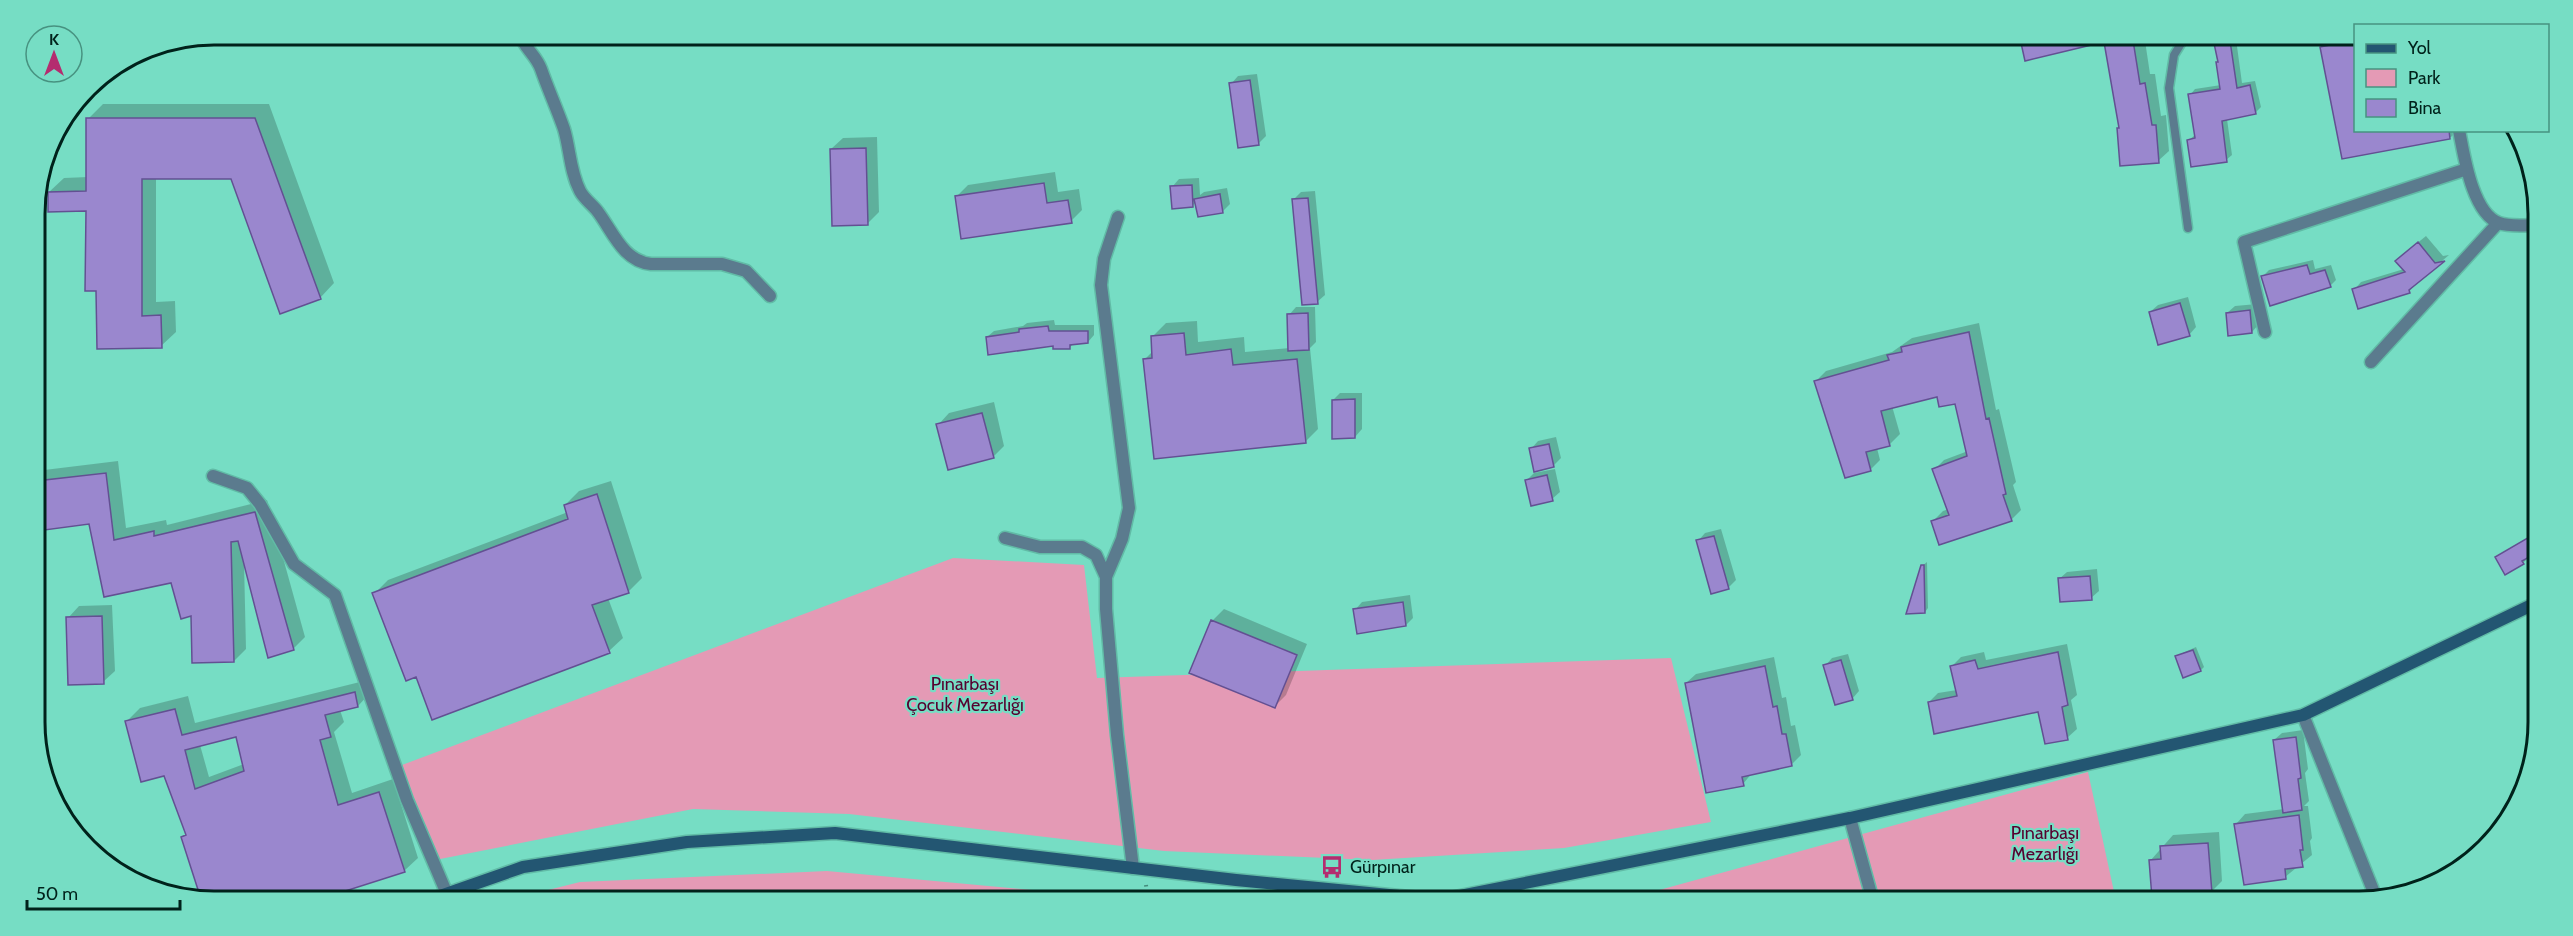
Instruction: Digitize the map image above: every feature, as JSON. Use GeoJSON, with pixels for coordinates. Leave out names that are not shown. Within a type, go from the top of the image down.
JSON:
{"type":"FeatureCollection","features":[{"type":"Feature","properties":{"kind":"main road"},"geometry":{"type":"LineString","coordinates":[[1485,891],[1850,818],[2303,715],[2528,607]]}},
{"type":"Feature","properties":{"kind":"main road"},"geometry":{"type":"LineString","coordinates":[[466,891],[523,867],[687,842],[835,833],[1354,891]]}},
{"type":"Feature","properties":{"kind":"street"},"geometry":{"type":"LineString","coordinates":[[523,45],[537,58],[542,70],[564,129],[580,191],[630,257],[640,263],[651,264],[722,264],[746,271],[770,296]]}},
{"type":"Feature","properties":{"kind":"street"},"geometry":{"type":"LineString","coordinates":[[2459,132],[2467,169],[2478,204],[2498,223],[2528,225]]}},
{"type":"Feature","properties":{"kind":"street"},"geometry":{"type":"LineString","coordinates":[[2265,332],[2244,242],[2467,169]]}},
{"type":"Feature","properties":{"kind":"street"},"geometry":{"type":"LineString","coordinates":[[1118,217],[1104,259],[1101,285],[1129,508],[1122,539],[1106,577],[1106,609],[1117,735],[1133,868]]}},
{"type":"Feature","properties":{"kind":"street"},"geometry":{"type":"LineString","coordinates":[[2371,362],[2498,223]]}},
{"type":"Feature","properties":{"kind":"street"},"geometry":{"type":"LineString","coordinates":[[213,476],[247,488],[260,504],[294,564],[335,595],[407,800],[454,891]]}},
{"type":"Feature","properties":{"kind":"street"},"geometry":{"type":"LineString","coordinates":[[1005,538],[1040,547],[1082,548],[1096,555],[1106,577]]}},
{"type":"Feature","properties":{"kind":"street"},"geometry":{"type":"LineString","coordinates":[[2303,715],[2373,891]]}},
{"type":"Feature","properties":{"kind":"street"},"geometry":{"type":"LineString","coordinates":[[1850,818],[1870,891]]}},
{"type":"Feature","properties":{"kind":"lane"},"geometry":{"type":"LineString","coordinates":[[2180,45],[2174,56],[2169,88],[2188,228]]}},
{"type":"Feature","properties":{"kind":"green space","name":"Pınarbaşı Çocuk Mezarlığı"},"geometry":{"type":"Polygon","coordinates":[[[953,558],[1084,565],[1097,678],[1671,658],[1711,822],[1564,848],[1372,860],[1164,851],[849,814],[693,809],[435,860],[402,765],[953,558]]]}},
{"type":"Feature","properties":{"kind":"green space","name":"Pınarbaşı Mezarlığı"},"geometry":{"type":"Polygon","coordinates":[[[2088,772],[2114,891],[1656,891],[2088,772]]]}},
{"type":"Feature","properties":{"kind":"green space"},"geometry":{"type":"Polygon","coordinates":[[[827,871],[1042,891],[544,891],[580,882],[827,871]]]}},
{"type":"Feature","properties":{"kind":"building"},"geometry":{"type":"Polygon","coordinates":[[[2021,45],[2092,45],[2025,61],[2021,45]]]}},
{"type":"Feature","properties":{"kind":"building"},"geometry":{"type":"Polygon","coordinates":[[[2105,45],[2134,45],[2140,84],[2145,83],[2152,125],[2156,125],[2159,163],[2120,166],[2117,128],[2119,128],[2105,45]]]}},
{"type":"Feature","properties":{"kind":"building"},"geometry":{"type":"Polygon","coordinates":[[[2214,45],[2231,45],[2237,88],[2250,85],[2256,114],[2222,121],[2227,162],[2191,167],[2187,140],[2195,138],[2188,94],[2220,89],[2216,62],[2218,62],[2214,45]]]}},
{"type":"Feature","properties":{"kind":"building"},"geometry":{"type":"Polygon","coordinates":[[[2354,45],[2354,132],[2449,132],[2450,139],[2342,159],[2320,47],[2354,45]]]}},
{"type":"Feature","properties":{"kind":"building"},"geometry":{"type":"Polygon","coordinates":[[[1250,80],[1259,145],[1238,148],[1229,83],[1250,80]]]}},
{"type":"Feature","properties":{"kind":"building"},"geometry":{"type":"Polygon","coordinates":[[[86,118],[255,118],[321,299],[280,314],[231,179],[142,179],[142,316],[161,315],[162,348],[97,349],[96,291],[85,291],[86,211],[48,212],[48,192],[86,191],[86,118]]]}},
{"type":"Feature","properties":{"kind":"building"},"geometry":{"type":"Polygon","coordinates":[[[866,148],[868,225],[832,226],[830,149],[866,148]]]}},
{"type":"Feature","properties":{"kind":"building"},"geometry":{"type":"Polygon","coordinates":[[[1044,183],[1047,203],[1068,200],[1072,223],[961,239],[955,196],[1044,183]]]}},
{"type":"Feature","properties":{"kind":"building"},"geometry":{"type":"Polygon","coordinates":[[[1192,185],[1193,207],[1172,209],[1170,186],[1192,185]]]}},
{"type":"Feature","properties":{"kind":"building"},"geometry":{"type":"Polygon","coordinates":[[[1220,194],[1223,213],[1198,217],[1194,199],[1220,194]]]}},
{"type":"Feature","properties":{"kind":"building"},"geometry":{"type":"Polygon","coordinates":[[[1308,198],[1318,304],[1302,305],[1292,199],[1308,198]]]}},
{"type":"Feature","properties":{"kind":"building"},"geometry":{"type":"Polygon","coordinates":[[[2418,242],[2435,263],[2445,261],[2409,290],[2410,293],[2358,309],[2352,289],[2405,272],[2395,261],[2418,242]]]}},
{"type":"Feature","properties":{"kind":"building"},"geometry":{"type":"Polygon","coordinates":[[[2307,265],[2310,274],[2325,270],[2331,287],[2270,306],[2261,276],[2307,265]]]}},
{"type":"Feature","properties":{"kind":"building"},"geometry":{"type":"Polygon","coordinates":[[[2180,303],[2190,336],[2158,345],[2149,312],[2180,303]]]}},
{"type":"Feature","properties":{"kind":"building"},"geometry":{"type":"Polygon","coordinates":[[[2250,310],[2252,333],[2228,336],[2226,313],[2250,310]]]}},
{"type":"Feature","properties":{"kind":"building"},"geometry":{"type":"Polygon","coordinates":[[[1308,313],[1309,350],[1288,351],[1287,314],[1308,313]]]}},
{"type":"Feature","properties":{"kind":"building"},"geometry":{"type":"Polygon","coordinates":[[[1048,326],[1049,331],[1088,331],[1088,343],[1070,345],[1070,349],[1053,349],[1053,346],[988,355],[986,337],[1019,332],[1019,329],[1048,326]]]}},
{"type":"Feature","properties":{"kind":"building"},"geometry":{"type":"Polygon","coordinates":[[[1969,332],[1986,419],[1989,418],[2006,494],[2003,495],[2012,521],[1939,545],[1931,521],[1949,515],[1932,469],[1967,456],[1955,404],[1939,407],[1937,397],[1881,411],[1890,446],[1866,452],[1871,471],[1845,478],[1814,381],[1889,360],[1887,355],[1902,352],[1901,347],[1969,332]]]}},
{"type":"Feature","properties":{"kind":"building"},"geometry":{"type":"Polygon","coordinates":[[[1184,333],[1186,355],[1231,349],[1233,365],[1297,359],[1306,443],[1154,459],[1143,359],[1152,358],[1151,336],[1184,333]]]}},
{"type":"Feature","properties":{"kind":"building"},"geometry":{"type":"Polygon","coordinates":[[[1355,399],[1355,438],[1332,439],[1332,400],[1355,399]]]}},
{"type":"Feature","properties":{"kind":"building"},"geometry":{"type":"Polygon","coordinates":[[[982,413],[994,458],[948,470],[936,424],[982,413]]]}},
{"type":"Feature","properties":{"kind":"building"},"geometry":{"type":"Polygon","coordinates":[[[1549,444],[1554,467],[1534,472],[1529,448],[1549,444]]]}},
{"type":"Feature","properties":{"kind":"building"},"geometry":{"type":"Polygon","coordinates":[[[106,473],[114,540],[154,531],[154,536],[255,512],[294,650],[268,658],[238,541],[231,542],[234,662],[192,663],[191,616],[181,619],[171,583],[104,597],[89,524],[45,530],[45,480],[106,473]]]}},
{"type":"Feature","properties":{"kind":"building"},"geometry":{"type":"Polygon","coordinates":[[[1547,475],[1553,501],[1531,506],[1525,480],[1547,475]]]}},
{"type":"Feature","properties":{"kind":"building"},"geometry":{"type":"Polygon","coordinates":[[[597,494],[629,593],[592,605],[610,653],[432,720],[416,677],[406,681],[372,593],[568,519],[564,505],[597,494]]]}},
{"type":"Feature","properties":{"kind":"building"},"geometry":{"type":"Polygon","coordinates":[[[1714,536],[1729,589],[1711,594],[1696,540],[1714,536]]]}},
{"type":"Feature","properties":{"kind":"building"},"geometry":{"type":"Polygon","coordinates":[[[2528,538],[2528,558],[2522,561],[2524,564],[2505,575],[2495,557],[2528,538]]]}},
{"type":"Feature","properties":{"kind":"building"},"geometry":{"type":"Polygon","coordinates":[[[1921,565],[1924,565],[1925,613],[1906,614],[1921,565]]]}},
{"type":"Feature","properties":{"kind":"building"},"geometry":{"type":"Polygon","coordinates":[[[2090,576],[2092,600],[2060,602],[2058,578],[2090,576]]]}},
{"type":"Feature","properties":{"kind":"building"},"geometry":{"type":"Polygon","coordinates":[[[1403,602],[1406,626],[1357,634],[1353,609],[1403,602]]]}},
{"type":"Feature","properties":{"kind":"building"},"geometry":{"type":"Polygon","coordinates":[[[102,616],[104,684],[68,685],[66,617],[102,616]]]}},
{"type":"Feature","properties":{"kind":"building"},"geometry":{"type":"Polygon","coordinates":[[[1211,620],[1297,655],[1275,708],[1189,673],[1211,620]]]}},
{"type":"Feature","properties":{"kind":"building"},"geometry":{"type":"Polygon","coordinates":[[[2193,650],[2201,671],[2183,678],[2175,656],[2193,650]]]}},
{"type":"Feature","properties":{"kind":"building"},"geometry":{"type":"Polygon","coordinates":[[[2058,652],[2068,705],[2062,707],[2068,740],[2045,744],[2038,712],[1934,734],[1928,702],[1957,696],[1950,666],[1975,660],[1978,669],[2058,652]]]}},
{"type":"Feature","properties":{"kind":"building"},"geometry":{"type":"Polygon","coordinates":[[[1841,660],[1853,700],[1835,705],[1823,665],[1841,660]]]}},
{"type":"Feature","properties":{"kind":"building"},"geometry":{"type":"Polygon","coordinates":[[[1765,666],[1773,707],[1777,706],[1782,734],[1786,734],[1792,766],[1742,777],[1744,786],[1706,793],[1685,683],[1765,666]]]}},
{"type":"Feature","properties":{"kind":"building"},"geometry":{"type":"Polygon","coordinates":[[[355,692],[358,707],[325,715],[331,737],[320,740],[338,805],[379,792],[405,872],[345,891],[198,890],[181,837],[186,835],[164,776],[141,782],[125,721],[175,709],[182,735],[355,692]],[[236,737],[185,750],[195,789],[244,771],[236,737]]]}},
{"type":"Feature","properties":{"kind":"building"},"geometry":{"type":"Polygon","coordinates":[[[2296,737],[2302,810],[2283,813],[2273,740],[2296,737]]]}},
{"type":"Feature","properties":{"kind":"building"},"geometry":{"type":"Polygon","coordinates":[[[2299,815],[2303,867],[2285,869],[2286,879],[2244,885],[2234,824],[2299,815]]]}},
{"type":"Feature","properties":{"kind":"building"},"geometry":{"type":"Polygon","coordinates":[[[2208,843],[2212,891],[2151,891],[2149,860],[2161,859],[2160,846],[2208,843]]]}},
{"type":"Feature","properties":{"kind":"place","name":"Gürpınar"},"geometry":{"type":"Point","coordinates":[1332,867]}}]}
